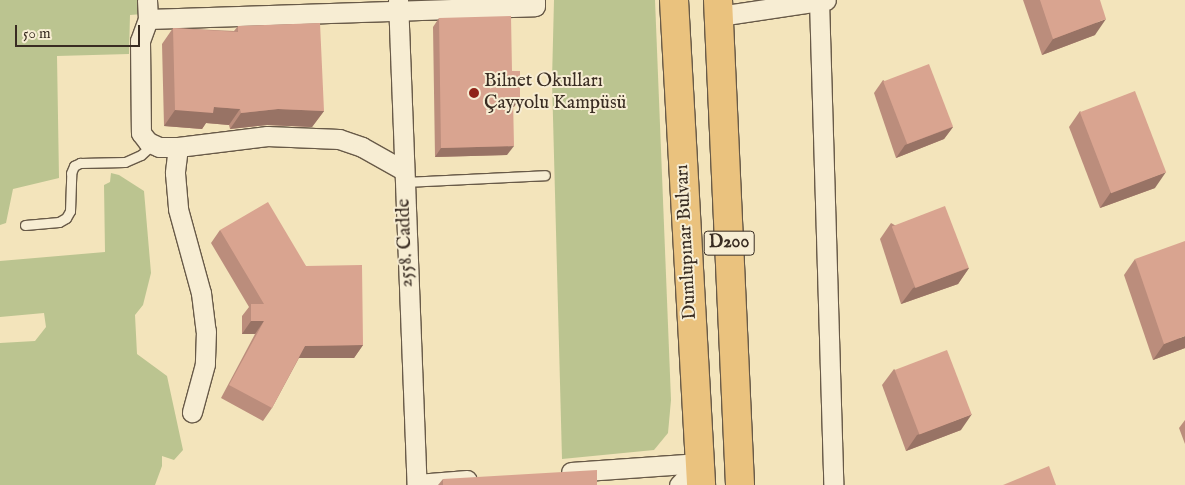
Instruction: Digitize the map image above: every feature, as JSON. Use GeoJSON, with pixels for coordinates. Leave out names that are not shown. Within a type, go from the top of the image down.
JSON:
{"type":"FeatureCollection","features":[{"type":"Feature","properties":{"kind":"highway","name":"Dumlupınar Bulvarı"},"geometry":{"type":"LineString","coordinates":[[674,0],[700,474]]}},
{"type":"Feature","properties":{"kind":"highway","name":"D200"},"geometry":{"type":"LineString","coordinates":[[718,8],[740,485]]}},
{"type":"Feature","properties":{"kind":"street"},"geometry":{"type":"LineString","coordinates":[[718,8],[821,1],[833,485]]}},
{"type":"Feature","properties":{"kind":"street"},"geometry":{"type":"LineString","coordinates":[[404,176],[350,142],[324,137],[267,136],[178,148],[159,147],[153,144],[141,133],[140,41],[148,9],[535,3]]}},
{"type":"Feature","properties":{"kind":"street","name":"2558. Cadde"},"geometry":{"type":"LineString","coordinates":[[398,5],[417,484]]}},
{"type":"Feature","properties":{"kind":"street"},"geometry":{"type":"LineString","coordinates":[[178,148],[175,173],[178,210],[201,293],[206,331],[205,364],[192,412]]}},
{"type":"Feature","properties":{"kind":"street"},"geometry":{"type":"LineString","coordinates":[[553,474],[700,474]]}},
{"type":"Feature","properties":{"kind":"street"},"geometry":{"type":"LineString","coordinates":[[679,485],[700,474]]}},
{"type":"Feature","properties":{"kind":"street"},"geometry":{"type":"LineString","coordinates":[[417,484],[485,479]]}},
{"type":"Feature","properties":{"kind":"lane"},"geometry":{"type":"LineString","coordinates":[[25,225],[59,222],[66,218],[70,211],[71,172],[74,166],[80,164],[125,162],[141,155],[153,144]]}},
{"type":"Feature","properties":{"kind":"lane"},"geometry":{"type":"LineString","coordinates":[[404,176],[545,174]]}},
{"type":"Feature","properties":{"kind":"green space"},"geometry":{"type":"Polygon","coordinates":[[[0,0],[142,0],[143,14],[130,15],[129,54],[57,56],[59,178],[13,189],[6,223],[0,225],[0,0]]]}},
{"type":"Feature","properties":{"kind":"green space"},"geometry":{"type":"Polygon","coordinates":[[[554,0],[655,0],[671,400],[668,433],[654,450],[562,459],[552,80],[554,0]]]}},
{"type":"Feature","properties":{"kind":"green space"},"geometry":{"type":"Polygon","coordinates":[[[111,173],[119,175],[144,191],[151,273],[143,305],[135,315],[137,354],[167,376],[183,450],[174,460],[162,456],[162,466],[155,485],[0,485],[0,343],[35,341],[46,327],[44,313],[0,317],[0,261],[105,252],[104,185],[110,182],[111,173]]]}},
{"type":"Feature","properties":{"kind":"building"},"geometry":{"type":"Polygon","coordinates":[[[1040,0],[1100,0],[1106,19],[1053,39],[1040,0]]]}},
{"type":"Feature","properties":{"kind":"building","name":"Bilnet Okulları Çayyolu Kampüsü"},"geometry":{"type":"Polygon","coordinates":[[[511,16],[512,71],[520,71],[520,98],[513,98],[514,146],[441,148],[439,18],[511,16]]]}},
{"type":"Feature","properties":{"kind":"building"},"geometry":{"type":"Polygon","coordinates":[[[320,23],[324,111],[278,109],[241,113],[240,109],[214,107],[213,113],[175,110],[173,28],[238,32],[238,26],[320,23]]]}},
{"type":"Feature","properties":{"kind":"building"},"geometry":{"type":"Polygon","coordinates":[[[929,64],[953,127],[907,144],[883,82],[929,64]]]}},
{"type":"Feature","properties":{"kind":"building"},"geometry":{"type":"Polygon","coordinates":[[[1135,91],[1166,172],[1111,193],[1080,112],[1135,91]]]}},
{"type":"Feature","properties":{"kind":"building"},"geometry":{"type":"Polygon","coordinates":[[[268,202],[306,266],[362,265],[363,345],[305,346],[272,408],[229,385],[264,321],[251,321],[251,304],[264,304],[220,230],[268,202]]]}},
{"type":"Feature","properties":{"kind":"building"},"geometry":{"type":"Polygon","coordinates":[[[945,206],[969,268],[915,288],[892,226],[945,206]]]}},
{"type":"Feature","properties":{"kind":"building"},"geometry":{"type":"Polygon","coordinates":[[[1185,241],[1185,336],[1164,344],[1135,259],[1185,241]]]}},
{"type":"Feature","properties":{"kind":"building"},"geometry":{"type":"Polygon","coordinates":[[[947,350],[972,414],[919,434],[895,370],[947,350]]]}},
{"type":"Feature","properties":{"kind":"building"},"geometry":{"type":"Polygon","coordinates":[[[1049,466],[1056,485],[1003,485],[1049,466]]]}},
{"type":"Feature","properties":{"kind":"building"},"geometry":{"type":"Polygon","coordinates":[[[597,470],[597,485],[443,485],[443,479],[597,470]]]}},
{"type":"Feature","properties":{"kind":"place","name":"Bilnet Okulları Çayyolu Kampüsü"},"geometry":{"type":"Point","coordinates":[474,93]}}]}
